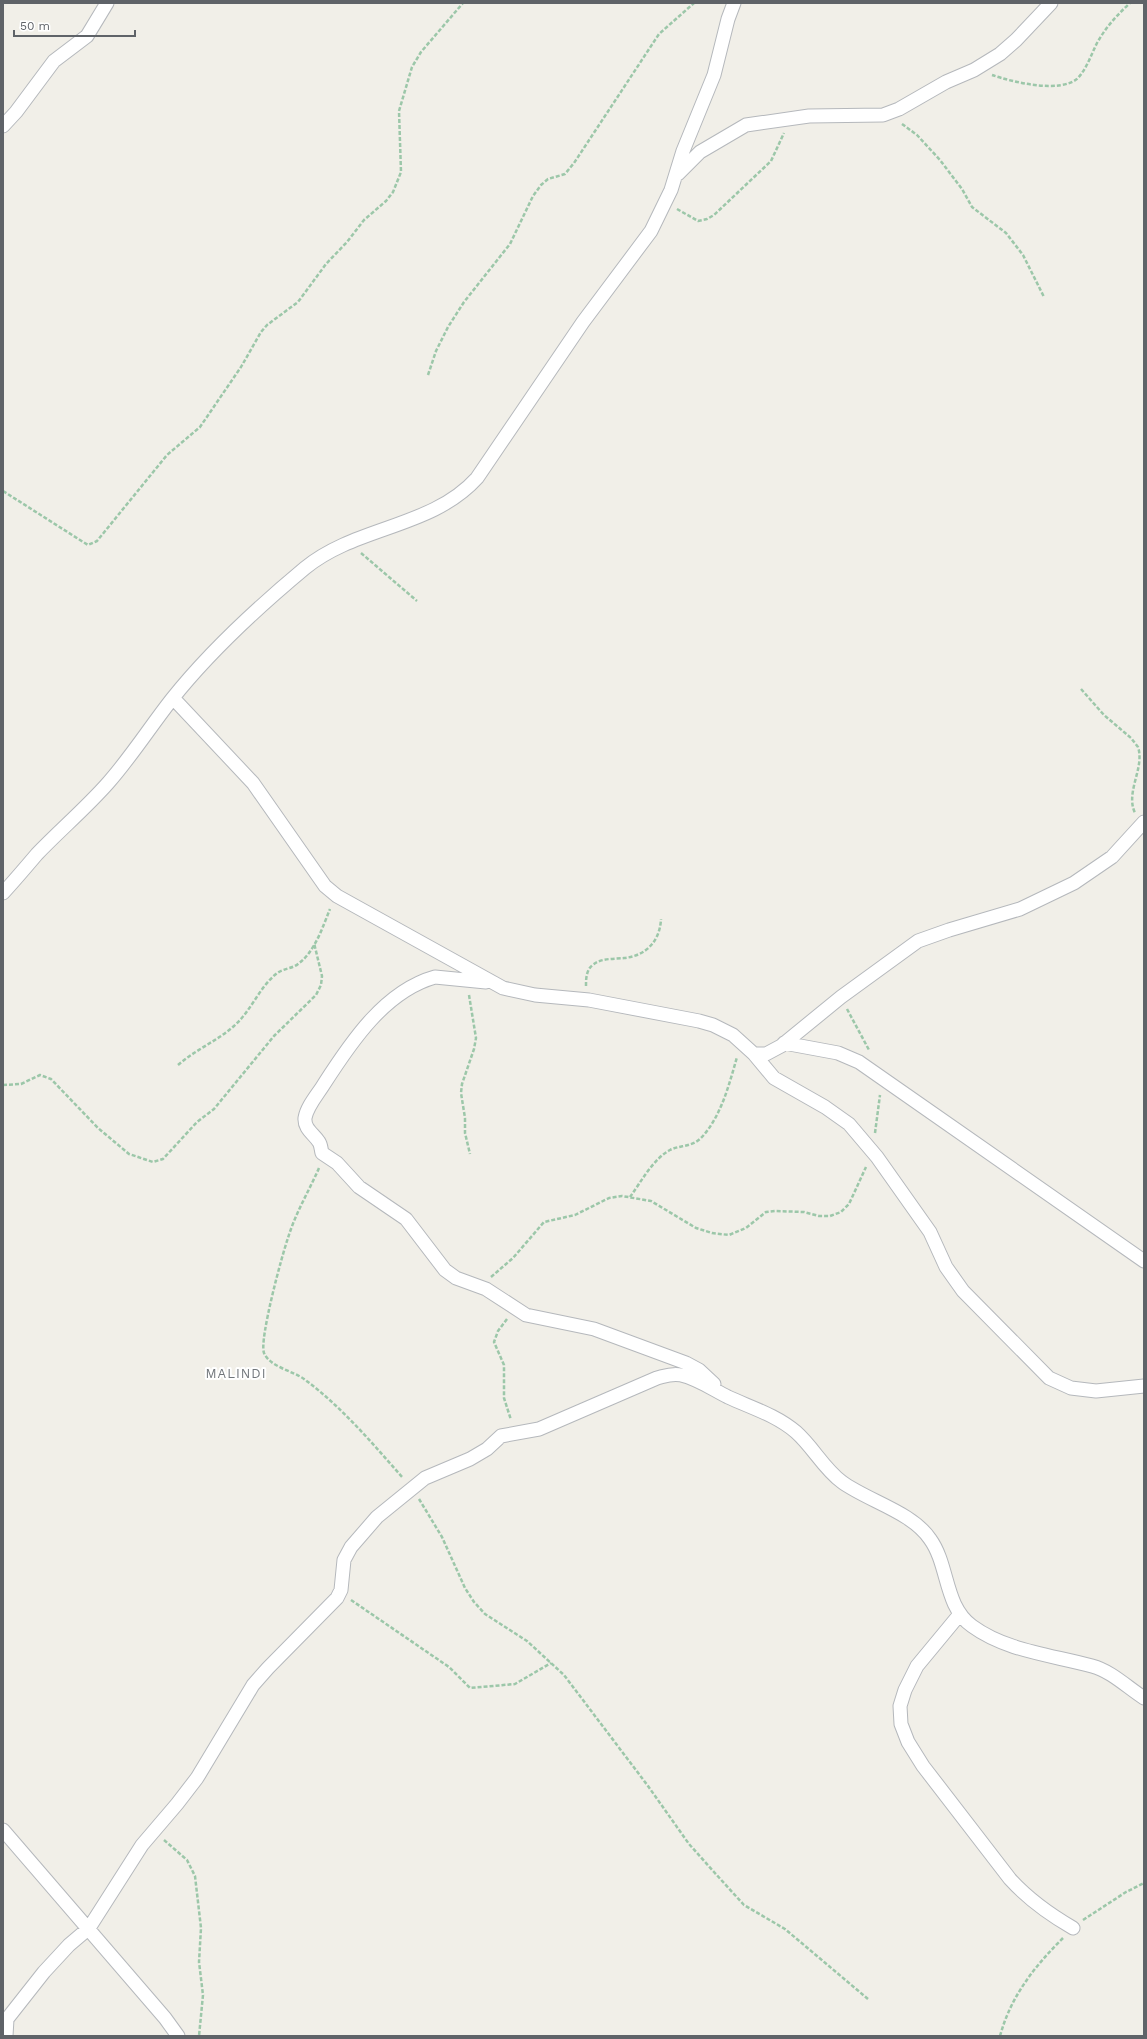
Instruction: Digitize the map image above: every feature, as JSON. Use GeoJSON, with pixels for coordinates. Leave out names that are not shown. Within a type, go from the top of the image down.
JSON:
{"type":"FeatureCollection","features":[{"type":"Feature","properties":{"kind":"street"},"geometry":{"type":"LineString","coordinates":[[3,126],[16,112],[54,61],[87,36],[107,3]]}},
{"type":"Feature","properties":{"kind":"street"},"geometry":{"type":"LineString","coordinates":[[3,893],[37,855],[108,782],[173,698],[214,652],[280,589],[320,557],[350,541],[420,516],[459,495],[472,484],[514,427],[583,322],[651,231],[666,203],[688,138],[714,75],[722,39],[734,3]]}},
{"type":"Feature","properties":{"kind":"street"},"geometry":{"type":"LineString","coordinates":[[676,177],[700,152],[746,125],[798,118],[888,114],[899,110],[946,82],[974,70],[1006,50],[1051,3]]}},
{"type":"Feature","properties":{"kind":"street"},"geometry":{"type":"LineString","coordinates":[[173,698],[253,783],[298,849],[325,886],[332,892],[378,920],[441,952],[490,982],[503,988],[535,995],[586,1000],[699,1021],[726,1031],[754,1054],[774,1078],[843,1118],[871,1149],[930,1232],[946,1267],[963,1291],[1039,1370],[1049,1378],[1061,1384],[1082,1390],[1096,1392],[1144,1386]]}},
{"type":"Feature","properties":{"kind":"street"},"geometry":{"type":"LineString","coordinates":[[754,1054],[766,1054],[775,1050],[841,997],[918,941],[1020,909],[1074,883],[1108,861],[1142,824]]}},
{"type":"Feature","properties":{"kind":"street"},"geometry":{"type":"LineString","coordinates":[[490,982],[444,977],[427,979],[390,1002],[370,1022],[331,1073],[308,1111],[305,1118],[307,1128],[319,1141],[321,1152],[337,1163],[359,1187],[406,1219],[445,1270],[452,1276],[480,1286],[526,1315],[594,1329],[686,1364],[699,1370],[713,1382],[720,1393]]}},
{"type":"Feature","properties":{"kind":"street"},"geometry":{"type":"LineString","coordinates":[[784,1043],[838,1053],[859,1062],[1144,1261]]}},
{"type":"Feature","properties":{"kind":"street"},"geometry":{"type":"LineString","coordinates":[[6,2036],[7,2019],[18,2004],[69,1945],[89,1928],[127,1866],[154,1830],[197,1778],[253,1685],[340,1594],[344,1560],[350,1547],[377,1517],[412,1487],[436,1472],[470,1460],[487,1449],[501,1436],[539,1429],[668,1375],[689,1377],[720,1393],[766,1413],[790,1427],[801,1437],[835,1476],[918,1525],[930,1538],[938,1552],[953,1601],[960,1614],[971,1625],[999,1642],[1059,1659],[1092,1666],[1121,1681],[1144,1698]]}},
{"type":"Feature","properties":{"kind":"street"},"geometry":{"type":"LineString","coordinates":[[960,1614],[917,1666],[905,1690],[900,1706],[901,1724],[908,1742],[923,1766],[1010,1879],[1025,1896],[1073,1928]]}},
{"type":"Feature","properties":{"kind":"street"},"geometry":{"type":"LineString","coordinates":[[3,1830],[166,2018],[178,2036]]}},
{"type":"Feature","properties":{"kind":"path"},"geometry":{"type":"LineString","coordinates":[[3,490],[88,545],[97,541],[167,455],[200,427],[241,366],[261,332],[267,325],[298,302],[326,264],[347,242],[364,220],[390,197],[401,172],[400,111],[410,73],[421,52],[463,3]]}},
{"type":"Feature","properties":{"kind":"path"},"geometry":{"type":"LineString","coordinates":[[428,375],[436,351],[448,328],[464,302],[510,244],[533,196],[541,184],[548,179],[565,174],[574,163],[659,34],[694,3]]}},
{"type":"Feature","properties":{"kind":"path"},"geometry":{"type":"LineString","coordinates":[[974,70],[1016,83],[1058,86],[1077,79],[1114,18],[1130,3]]}},
{"type":"Feature","properties":{"kind":"path"},"geometry":{"type":"LineString","coordinates":[[888,114],[918,135],[962,189],[972,207],[1006,233],[1023,254],[1044,297]]}},
{"type":"Feature","properties":{"kind":"path"},"geometry":{"type":"LineString","coordinates":[[666,203],[698,221],[707,219],[751,182],[771,161],[782,136],[798,118]]}},
{"type":"Feature","properties":{"kind":"path"},"geometry":{"type":"LineString","coordinates":[[350,541],[368,560],[417,601]]}},
{"type":"Feature","properties":{"kind":"path"},"geometry":{"type":"LineString","coordinates":[[1081,689],[1107,719],[1131,738],[1138,747],[1138,765],[1132,804],[1142,824]]}},
{"type":"Feature","properties":{"kind":"path"},"geometry":{"type":"LineString","coordinates":[[178,1065],[191,1054],[234,1026],[276,974],[296,966],[302,961],[314,943],[330,910],[332,892]]}},
{"type":"Feature","properties":{"kind":"path"},"geometry":{"type":"LineString","coordinates":[[586,1000],[587,973],[594,963],[639,954],[655,942],[658,936],[661,919]]}},
{"type":"Feature","properties":{"kind":"path"},"geometry":{"type":"LineString","coordinates":[[3,1085],[21,1084],[40,1075],[51,1079],[98,1128],[129,1154],[153,1162],[163,1159],[193,1126],[214,1109],[274,1036],[316,995],[321,985],[322,976],[314,943]]}},
{"type":"Feature","properties":{"kind":"path"},"geometry":{"type":"LineString","coordinates":[[466,980],[476,1038],[474,1049],[462,1084],[461,1093],[465,1133],[470,1154]]}},
{"type":"Feature","properties":{"kind":"path"},"geometry":{"type":"LineString","coordinates":[[841,997],[871,1053]]}},
{"type":"Feature","properties":{"kind":"path"},"geometry":{"type":"LineString","coordinates":[[630,1197],[665,1153],[676,1147],[696,1143],[712,1123],[727,1093],[741,1042]]}},
{"type":"Feature","properties":{"kind":"path"},"geometry":{"type":"LineString","coordinates":[[480,1286],[513,1258],[544,1222],[575,1215],[609,1198],[630,1197],[651,1201],[696,1228],[723,1235],[740,1232],[766,1212],[775,1210],[804,1212],[819,1216],[830,1216],[840,1212],[849,1204],[864,1173],[878,1123],[881,1078]]}},
{"type":"Feature","properties":{"kind":"path"},"geometry":{"type":"LineString","coordinates":[[324,1154],[319,1169],[288,1237],[266,1323],[263,1339],[264,1353],[270,1360],[303,1378],[354,1422],[412,1487],[442,1537],[465,1588],[474,1602],[494,1622],[527,1641],[576,1689],[689,1844],[744,1905],[785,1930],[868,1999]]}},
{"type":"Feature","properties":{"kind":"path"},"geometry":{"type":"LineString","coordinates":[[501,1436],[509,1428],[511,1418],[504,1398],[504,1365],[494,1342],[498,1332],[508,1316],[508,1305]]}},
{"type":"Feature","properties":{"kind":"path"},"geometry":{"type":"LineString","coordinates":[[340,1594],[449,1667],[470,1688],[515,1684],[551,1664]]}},
{"type":"Feature","properties":{"kind":"path"},"geometry":{"type":"LineString","coordinates":[[154,1830],[187,1860],[195,1876],[201,1928],[199,1962],[203,1995],[199,2036]]}},
{"type":"Feature","properties":{"kind":"path"},"geometry":{"type":"LineString","coordinates":[[1000,2036],[1015,1997],[1031,1971],[1073,1928],[1115,1899],[1144,1883]]}},
{"type":"Feature","properties":{"kind":"district","name":"MALINDI"},"geometry":{"type":"Point","coordinates":[236,1373]}}]}
